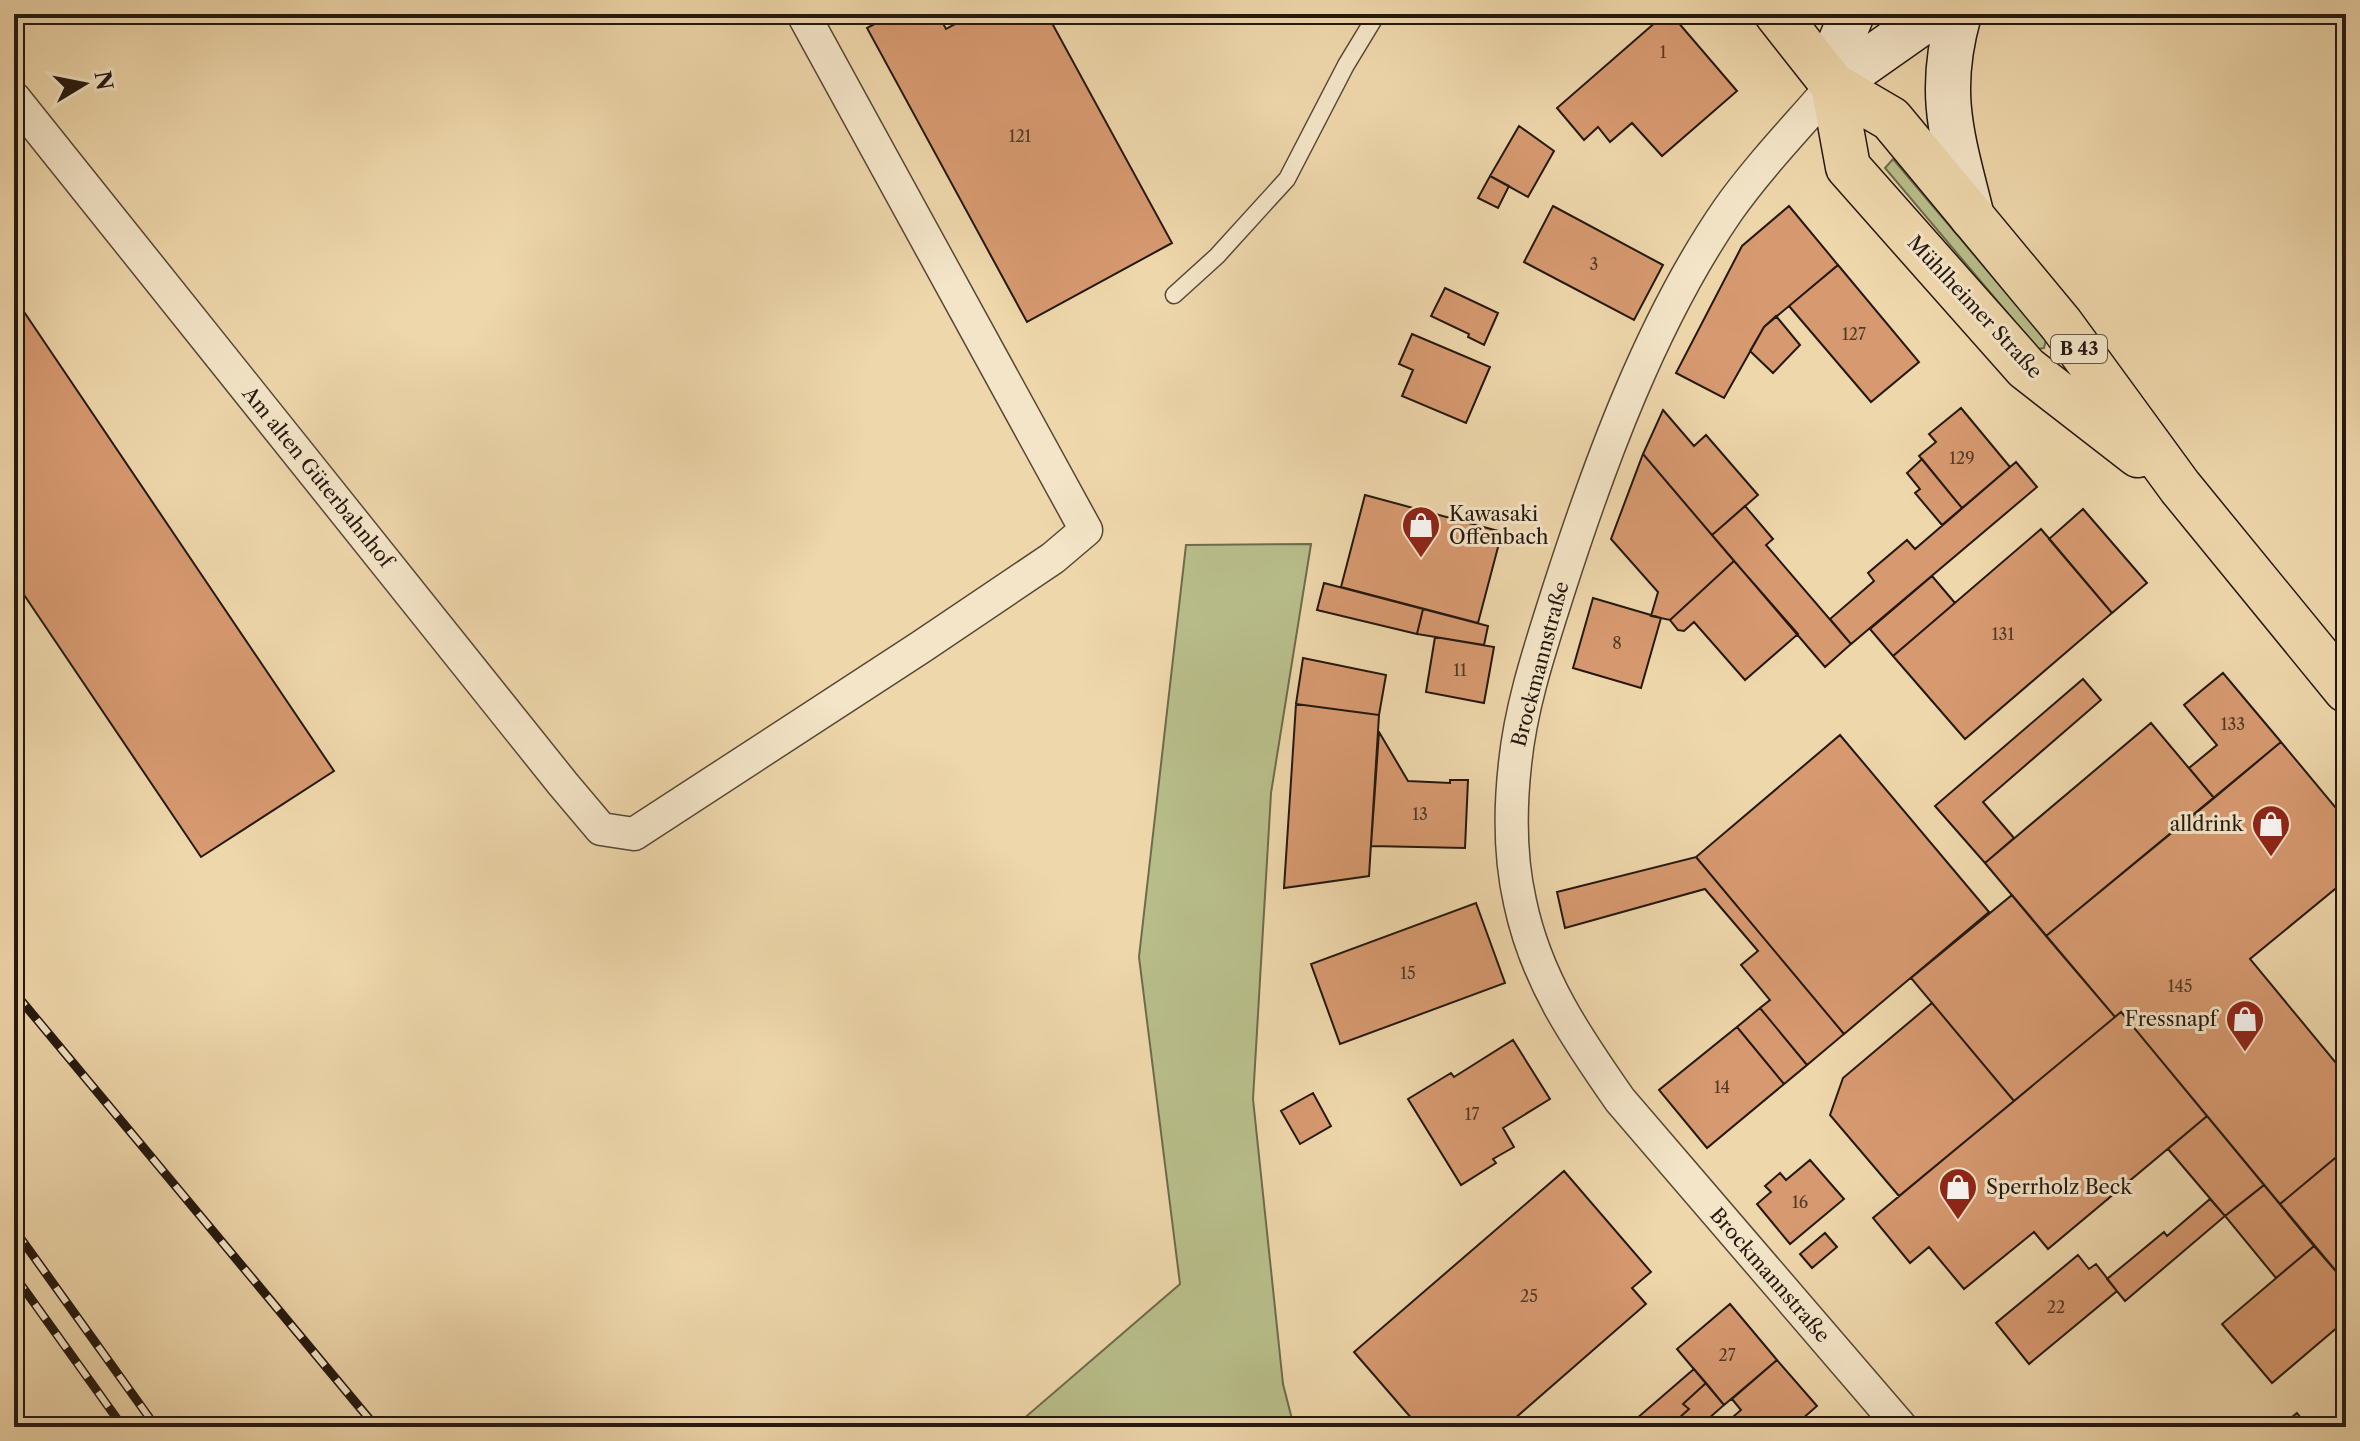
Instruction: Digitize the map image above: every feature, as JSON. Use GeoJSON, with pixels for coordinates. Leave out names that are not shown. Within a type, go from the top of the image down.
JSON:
{"type":"FeatureCollection","features":[{"type":"Feature","properties":{"kind":"main road","name":"Mühlheimer Straße"},"geometry":{"type":"LineString","coordinates":[[1777,14],[1833,85],[1891,119],[2061,324],[2180,487],[2346,690]]}},
{"type":"Feature","properties":{"kind":"main road","name":"Mühlheimer Straße"},"geometry":{"type":"LineString","coordinates":[[1833,85],[1848,167],[2026,368],[2180,487]]}},
{"type":"Feature","properties":{"kind":"street","name":"Am alten Güterbahnhof"},"geometry":{"type":"LineString","coordinates":[[14,98],[563,784],[601,829],[634,834],[921,647],[1053,558],[1086,530],[803,14]]}},
{"type":"Feature","properties":{"kind":"street"},"geometry":{"type":"LineString","coordinates":[[1833,85],[1839,45],[1852,14]]}},
{"type":"Feature","properties":{"kind":"street"},"geometry":{"type":"LineString","coordinates":[[1833,85],[1934,14]]}},
{"type":"Feature","properties":{"kind":"street"},"geometry":{"type":"LineString","coordinates":[[1959,14],[1950,45],[1946,85],[1949,124],[1972,217]]}},
{"type":"Feature","properties":{"kind":"street","name":"Brockmannstraße"},"geometry":{"type":"LineString","coordinates":[[1833,85],[1729,209],[1653,345],[1609,446],[1569,559],[1531,683],[1515,762],[1513,846],[1519,901],[1533,948],[1555,1000],[1582,1048],[1620,1100],[1901,1427]]}},
{"type":"Feature","properties":{"kind":"lane"},"geometry":{"type":"LineString","coordinates":[[1174,295],[1217,256],[1287,179],[1346,65],[1377,14]]}},
{"type":"Feature","properties":{"kind":"green space"},"geometry":{"type":"Polygon","coordinates":[[[1893,159],[2046,340],[2044,348],[2038,349],[1885,168],[1893,159]]]}},
{"type":"Feature","properties":{"kind":"green space"},"geometry":{"type":"Polygon","coordinates":[[[1311,544],[1271,793],[1253,1099],[1283,1384],[1294,1427],[1014,1427],[1180,1284],[1139,957],[1186,545],[1311,544]]]}},
{"type":"Feature","properties":{"kind":"building"},"geometry":{"type":"Polygon","coordinates":[[[893,14],[938,14],[946,29],[974,14],[1047,14],[1172,243],[1027,322],[867,28],[893,14]]]}},
{"type":"Feature","properties":{"kind":"building"},"geometry":{"type":"Polygon","coordinates":[[[1665,14],[1671,14],[1737,91],[1662,156],[1632,123],[1610,142],[1598,127],[1584,140],[1557,108],[1665,14]]]}},
{"type":"Feature","properties":{"kind":"building"},"geometry":{"type":"Polygon","coordinates":[[[1519,126],[1554,151],[1528,197],[1490,176],[1519,126]]]}},
{"type":"Feature","properties":{"kind":"building"},"geometry":{"type":"Polygon","coordinates":[[[1490,176],[1509,186],[1498,208],[1478,198],[1490,176]]]}},
{"type":"Feature","properties":{"kind":"building"},"geometry":{"type":"Polygon","coordinates":[[[1553,206],[1663,265],[1634,320],[1524,262],[1553,206]]]}},
{"type":"Feature","properties":{"kind":"building"},"geometry":{"type":"Polygon","coordinates":[[[1789,206],[1838,265],[1764,327],[1724,398],[1676,373],[1742,246],[1789,206]]]}},
{"type":"Feature","properties":{"kind":"building"},"geometry":{"type":"Polygon","coordinates":[[[1838,265],[1919,362],[1871,402],[1789,306],[1838,265]]]}},
{"type":"Feature","properties":{"kind":"building"},"geometry":{"type":"Polygon","coordinates":[[[1445,288],[1498,313],[1484,345],[1468,337],[1469,334],[1431,316],[1445,288]]]}},
{"type":"Feature","properties":{"kind":"building"},"geometry":{"type":"Polygon","coordinates":[[[14,297],[334,771],[201,857],[14,580],[14,297]]]}},
{"type":"Feature","properties":{"kind":"building"},"geometry":{"type":"Polygon","coordinates":[[[1776,316],[1800,345],[1773,373],[1750,351],[1764,327],[1776,316]]]}},
{"type":"Feature","properties":{"kind":"building"},"geometry":{"type":"Polygon","coordinates":[[[1412,334],[1490,367],[1466,423],[1402,396],[1413,370],[1399,364],[1412,334]]]}},
{"type":"Feature","properties":{"kind":"building"},"geometry":{"type":"Polygon","coordinates":[[[1961,408],[2010,467],[1962,508],[1919,456],[1936,442],[1929,434],[1961,408]]]}},
{"type":"Feature","properties":{"kind":"building"},"geometry":{"type":"Polygon","coordinates":[[[1663,410],[1694,446],[1706,435],[1758,495],[1712,535],[1643,454],[1663,410]]]}},
{"type":"Feature","properties":{"kind":"building"},"geometry":{"type":"Polygon","coordinates":[[[1643,454],[1734,561],[1670,620],[1651,616],[1658,592],[1611,539],[1643,454]]]}},
{"type":"Feature","properties":{"kind":"building"},"geometry":{"type":"Polygon","coordinates":[[[1922,459],[1962,508],[1942,525],[1915,493],[1920,489],[1907,473],[1922,459]]]}},
{"type":"Feature","properties":{"kind":"building"},"geometry":{"type":"Polygon","coordinates":[[[2016,462],[2037,487],[1851,644],[1830,619],[1874,581],[1868,573],[1907,540],[1915,549],[2016,462]]]}},
{"type":"Feature","properties":{"kind":"building","name":"Kawasaki Offenbach"},"geometry":{"type":"Polygon","coordinates":[[[1365,495],[1502,532],[1478,623],[1341,587],[1365,495]]]}},
{"type":"Feature","properties":{"kind":"building"},"geometry":{"type":"Polygon","coordinates":[[[1745,506],[1773,539],[1766,545],[1851,644],[1825,667],[1712,535],[1745,506]]]}},
{"type":"Feature","properties":{"kind":"building"},"geometry":{"type":"Polygon","coordinates":[[[2083,509],[2147,583],[2112,613],[2049,539],[2083,509]]]}},
{"type":"Feature","properties":{"kind":"building"},"geometry":{"type":"Polygon","coordinates":[[[2041,529],[2112,613],[1965,739],[1893,656],[2041,529]]]}},
{"type":"Feature","properties":{"kind":"building"},"geometry":{"type":"Polygon","coordinates":[[[1734,561],[1798,634],[1745,680],[1694,622],[1684,631],[1678,630],[1670,620],[1734,561]]]}},
{"type":"Feature","properties":{"kind":"building"},"geometry":{"type":"Polygon","coordinates":[[[1932,576],[1955,603],[1893,656],[1870,629],[1932,576]]]}},
{"type":"Feature","properties":{"kind":"building"},"geometry":{"type":"Polygon","coordinates":[[[1324,583],[1423,609],[1417,634],[1317,610],[1324,583]]]}},
{"type":"Feature","properties":{"kind":"building"},"geometry":{"type":"Polygon","coordinates":[[[1593,598],[1661,618],[1641,688],[1573,668],[1593,598]]]}},
{"type":"Feature","properties":{"kind":"building"},"geometry":{"type":"Polygon","coordinates":[[[1423,609],[1488,626],[1484,645],[1417,634],[1423,609]]]}},
{"type":"Feature","properties":{"kind":"building"},"geometry":{"type":"Polygon","coordinates":[[[1435,637],[1494,647],[1484,703],[1426,692],[1435,637]]]}},
{"type":"Feature","properties":{"kind":"building"},"geometry":{"type":"Polygon","coordinates":[[[1303,658],[1386,675],[1379,715],[1296,704],[1303,658]]]}},
{"type":"Feature","properties":{"kind":"building"},"geometry":{"type":"Polygon","coordinates":[[[2223,673],[2281,742],[2214,798],[2189,768],[2217,745],[2184,705],[2223,673]]]}},
{"type":"Feature","properties":{"kind":"building"},"geometry":{"type":"Polygon","coordinates":[[[2083,679],[2101,700],[1983,802],[2014,838],[1985,863],[1935,806],[2083,679]]]}},
{"type":"Feature","properties":{"kind":"building"},"geometry":{"type":"Polygon","coordinates":[[[1296,704],[1379,715],[1369,876],[1284,888],[1296,704]]]}},
{"type":"Feature","properties":{"kind":"building"},"geometry":{"type":"Polygon","coordinates":[[[2151,723],[2214,798],[2046,936],[1985,863],[2151,723]]]}},
{"type":"Feature","properties":{"kind":"building"},"geometry":{"type":"Polygon","coordinates":[[[1379,732],[1408,781],[1450,783],[1450,780],[1468,780],[1465,848],[1371,846],[1379,732]]]}},
{"type":"Feature","properties":{"kind":"building"},"geometry":{"type":"Polygon","coordinates":[[[1840,735],[1989,912],[1844,1034],[1696,857],[1840,735]]]}},
{"type":"Feature","properties":{"kind":"building"},"geometry":{"type":"Polygon","coordinates":[[[2281,742],[2346,820],[2346,880],[2250,959],[2346,1075],[2346,1149],[2280,1204],[2121,1012],[2115,1017],[2046,936],[2281,742]]]}},
{"type":"Feature","properties":{"kind":"building"},"geometry":{"type":"Polygon","coordinates":[[[1696,857],[1844,1034],[1807,1065],[1760,1008],[1770,1000],[1741,965],[1758,951],[1705,889],[1565,928],[1557,892],[1696,857]]]}},
{"type":"Feature","properties":{"kind":"building"},"geometry":{"type":"Polygon","coordinates":[[[2012,895],[2115,1017],[2014,1101],[1911,978],[2012,895]]]}},
{"type":"Feature","properties":{"kind":"building"},"geometry":{"type":"Polygon","coordinates":[[[1476,903],[1505,983],[1340,1044],[1311,964],[1476,903]]]}},
{"type":"Feature","properties":{"kind":"building"},"geometry":{"type":"Polygon","coordinates":[[[1932,1003],[2014,1101],[1899,1196],[1830,1115],[1843,1078],[1932,1003]]]}},
{"type":"Feature","properties":{"kind":"building"},"geometry":{"type":"Polygon","coordinates":[[[1760,1008],[1807,1065],[1784,1084],[1737,1027],[1760,1008]]]}},
{"type":"Feature","properties":{"kind":"building"},"geometry":{"type":"Polygon","coordinates":[[[2121,1012],[2207,1116],[2048,1249],[2034,1232],[1964,1289],[1929,1247],[1910,1263],[1873,1218],[2121,1012]]]}},
{"type":"Feature","properties":{"kind":"building"},"geometry":{"type":"Polygon","coordinates":[[[1737,1027],[1784,1084],[1707,1148],[1659,1090],[1737,1027]]]}},
{"type":"Feature","properties":{"kind":"building"},"geometry":{"type":"Polygon","coordinates":[[[1513,1040],[1550,1099],[1503,1128],[1514,1147],[1493,1159],[1496,1163],[1461,1185],[1408,1099],[1451,1073],[1454,1077],[1513,1040]]]}},
{"type":"Feature","properties":{"kind":"building"},"geometry":{"type":"Polygon","coordinates":[[[1313,1093],[1331,1126],[1300,1144],[1281,1111],[1313,1093]]]}},
{"type":"Feature","properties":{"kind":"building"},"geometry":{"type":"Polygon","coordinates":[[[2207,1116],[2264,1185],[2225,1216],[2168,1149],[2207,1116]]]}},
{"type":"Feature","properties":{"kind":"building"},"geometry":{"type":"Polygon","coordinates":[[[2346,1149],[2346,1283],[2280,1204],[2346,1149]]]}},
{"type":"Feature","properties":{"kind":"building"},"geometry":{"type":"Polygon","coordinates":[[[1810,1160],[1844,1199],[1790,1244],[1757,1204],[1771,1192],[1765,1186],[1780,1173],[1786,1180],[1810,1160]]]}},
{"type":"Feature","properties":{"kind":"building"},"geometry":{"type":"Polygon","coordinates":[[[1564,1171],[1651,1272],[1632,1288],[1646,1304],[1505,1427],[1419,1427],[1354,1352],[1564,1171]]]}},
{"type":"Feature","properties":{"kind":"building"},"geometry":{"type":"Polygon","coordinates":[[[2264,1185],[2314,1246],[2276,1278],[2225,1216],[2264,1185]]]}},
{"type":"Feature","properties":{"kind":"building"},"geometry":{"type":"Polygon","coordinates":[[[2210,1199],[2225,1216],[2125,1301],[2107,1279],[2164,1232],[2167,1236],[2210,1199]]]}},
{"type":"Feature","properties":{"kind":"building"},"geometry":{"type":"Polygon","coordinates":[[[1825,1233],[1837,1247],[1812,1268],[1800,1254],[1825,1233]]]}},
{"type":"Feature","properties":{"kind":"building"},"geometry":{"type":"Polygon","coordinates":[[[2314,1246],[2346,1283],[2346,1320],[2272,1383],[2222,1324],[2314,1246]]]}},
{"type":"Feature","properties":{"kind":"building"},"geometry":{"type":"Polygon","coordinates":[[[2078,1255],[2089,1269],[2096,1264],[2117,1291],[2029,1364],[1996,1323],[2078,1255]]]}},
{"type":"Feature","properties":{"kind":"building"},"geometry":{"type":"Polygon","coordinates":[[[1730,1304],[1777,1360],[1724,1405],[1677,1349],[1730,1304]]]}},
{"type":"Feature","properties":{"kind":"building"},"geometry":{"type":"Polygon","coordinates":[[[1777,1360],[1817,1406],[1793,1427],[1744,1427],[1734,1416],[1741,1410],[1732,1399],[1777,1360]]]}},
{"type":"Feature","properties":{"kind":"building"},"geometry":{"type":"Polygon","coordinates":[[[1694,1369],[1706,1383],[1683,1404],[1689,1409],[1669,1427],[1643,1427],[1636,1419],[1694,1369]]]}},
{"type":"Feature","properties":{"kind":"building"},"geometry":{"type":"Polygon","coordinates":[[[1706,1383],[1724,1405],[1699,1427],[1669,1427],[1689,1409],[1683,1404],[1706,1383]]]}},
{"type":"Feature","properties":{"kind":"building"},"geometry":{"type":"Polygon","coordinates":[[[2297,1413],[2308,1427],[2280,1427],[2297,1413]]]}},
{"type":"Feature","properties":{"kind":"railway"},"geometry":{"type":"LineString","coordinates":[[14,992],[376,1427]]}},
{"type":"Feature","properties":{"kind":"railway"},"geometry":{"type":"LineString","coordinates":[[14,1229],[156,1427]]}},
{"type":"Feature","properties":{"kind":"railway"},"geometry":{"type":"LineString","coordinates":[[14,1275],[123,1427]]}},
{"type":"Feature","properties":{"kind":"place","name":"Kawasaki Offenbach"},"geometry":{"type":"Point","coordinates":[1421,559]}},
{"type":"Feature","properties":{"kind":"place","name":"alldrink"},"geometry":{"type":"Point","coordinates":[2271,858]}},
{"type":"Feature","properties":{"kind":"place","name":"Fressnapf"},"geometry":{"type":"Point","coordinates":[2245,1053]}},
{"type":"Feature","properties":{"kind":"place","name":"Sperrholz Beck"},"geometry":{"type":"Point","coordinates":[1958,1221]}}]}
